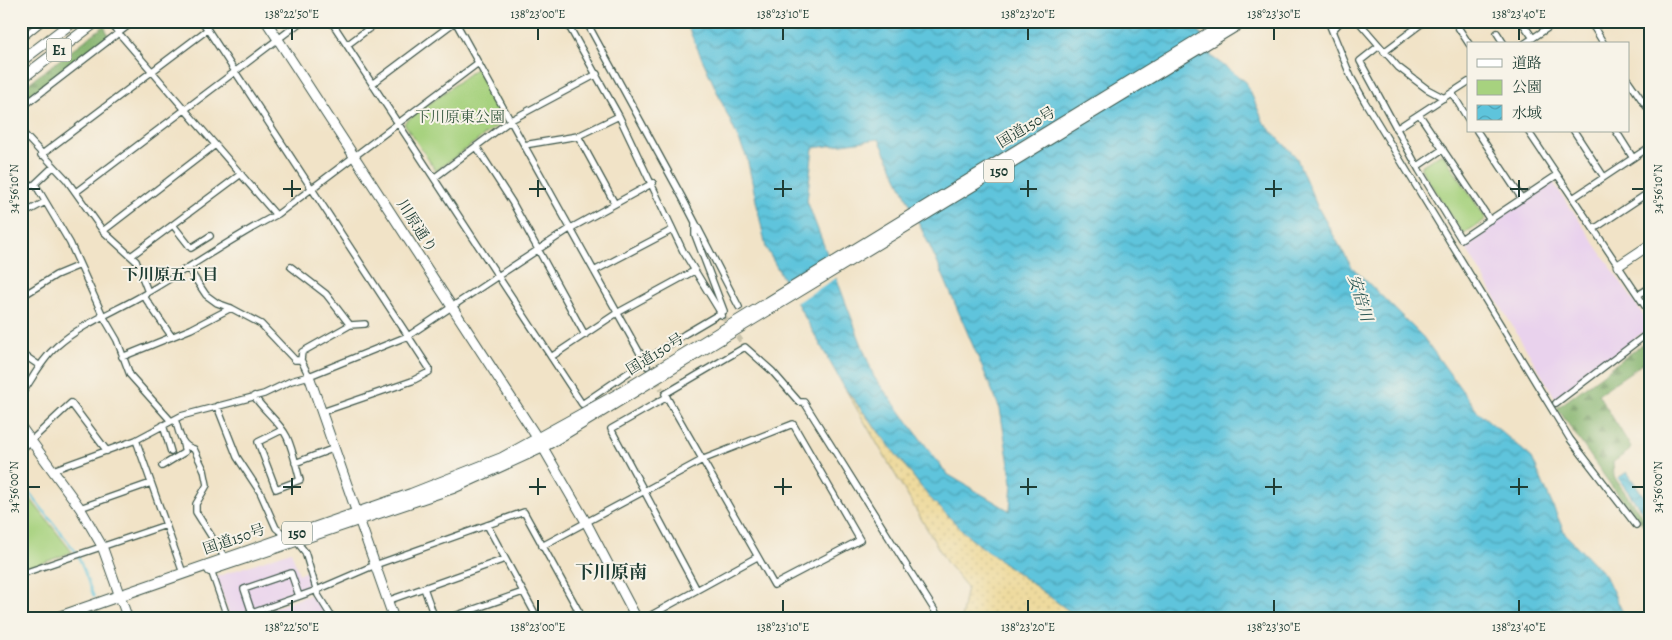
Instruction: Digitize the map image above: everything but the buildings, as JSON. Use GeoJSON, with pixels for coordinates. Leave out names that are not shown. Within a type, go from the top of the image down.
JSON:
{"type":"FeatureCollection","features":[{"type":"Feature","properties":{"kind":"highway","name":"E1"},"geometry":{"type":"LineString","coordinates":[[21,61],[74,21]]}},
{"type":"Feature","properties":{"kind":"highway","name":"E1"},"geometry":{"type":"LineString","coordinates":[[21,79],[97,21]]}},
{"type":"Feature","properties":{"kind":"highway","name":"国道150号"},"geometry":{"type":"LineString","coordinates":[[751,318],[1228,21]]}},
{"type":"Feature","properties":{"kind":"highway","name":"国道150号"},"geometry":{"type":"LineString","coordinates":[[53,619],[297,542],[540,443],[1244,21]]}},
{"type":"Feature","properties":{"kind":"highway","name":"国道150号"},"geometry":{"type":"LineString","coordinates":[[73,619],[183,573],[287,537],[358,516]]}},
{"type":"Feature","properties":{"kind":"street"},"geometry":{"type":"LineString","coordinates":[[21,38],[43,21]]}},
{"type":"Feature","properties":{"kind":"street"},"geometry":{"type":"LineString","coordinates":[[21,108],[134,21]]}},
{"type":"Feature","properties":{"kind":"street"},"geometry":{"type":"LineString","coordinates":[[202,21],[430,368],[429,372],[412,380],[322,412]]}},
{"type":"Feature","properties":{"kind":"street","name":"川原通り"},"geometry":{"type":"LineString","coordinates":[[266,21],[454,306],[540,443],[586,522],[637,619]]}},
{"type":"Feature","properties":{"kind":"street"},"geometry":{"type":"LineString","coordinates":[[76,192],[302,21]]}},
{"type":"Feature","properties":{"kind":"street"},"geometry":{"type":"LineString","coordinates":[[331,21],[582,404],[646,364],[685,334],[722,315],[724,311],[695,235],[695,223]]}},
{"type":"Feature","properties":{"kind":"street"},"geometry":{"type":"LineString","coordinates":[[347,45],[379,21]]}},
{"type":"Feature","properties":{"kind":"street"},"geometry":{"type":"LineString","coordinates":[[372,84],[455,21],[646,364]]}},
{"type":"Feature","properties":{"kind":"street"},"geometry":{"type":"LineString","coordinates":[[566,21],[619,116],[653,184],[672,230],[694,271],[722,315]]}},
{"type":"Feature","properties":{"kind":"street"},"geometry":{"type":"LineString","coordinates":[[586,21],[739,308]]}},
{"type":"Feature","properties":{"kind":"street"},"geometry":{"type":"LineString","coordinates":[[1328,21],[1351,78],[1495,318],[1570,440],[1636,525]]}},
{"type":"Feature","properties":{"kind":"street"},"geometry":{"type":"LineString","coordinates":[[1333,30],[1341,21]]}},
{"type":"Feature","properties":{"kind":"street"},"geometry":{"type":"LineString","coordinates":[[1358,21],[1398,67],[1427,89],[1444,98]]}},
{"type":"Feature","properties":{"kind":"street"},"geometry":{"type":"LineString","coordinates":[[1410,21],[1416,28]]}},
{"type":"Feature","properties":{"kind":"street"},"geometry":{"type":"LineString","coordinates":[[1384,52],[1425,21]]}},
{"type":"Feature","properties":{"kind":"street"},"geometry":{"type":"LineString","coordinates":[[1454,21],[1469,42]]}},
{"type":"Feature","properties":{"kind":"street"},"geometry":{"type":"LineString","coordinates":[[1521,21],[1533,38]]}},
{"type":"Feature","properties":{"kind":"street"},"geometry":{"type":"LineString","coordinates":[[1527,42],[1558,21]]}},
{"type":"Feature","properties":{"kind":"street"},"geometry":{"type":"LineString","coordinates":[[1590,21],[1603,42]]}},
{"type":"Feature","properties":{"kind":"street"},"geometry":{"type":"LineString","coordinates":[[1594,28],[1604,21]]}},
{"type":"Feature","properties":{"kind":"street"},"geometry":{"type":"LineString","coordinates":[[111,24],[276,215]]}},
{"type":"Feature","properties":{"kind":"street"},"geometry":{"type":"LineString","coordinates":[[42,155],[207,30]]}},
{"type":"Feature","properties":{"kind":"street"},"geometry":{"type":"LineString","coordinates":[[1497,33],[1503,42]]}},
{"type":"Feature","properties":{"kind":"street"},"geometry":{"type":"LineString","coordinates":[[1379,46],[1360,60],[1396,129],[1461,239],[1557,175]]}},
{"type":"Feature","properties":{"kind":"street"},"geometry":{"type":"LineString","coordinates":[[21,395],[40,366],[59,344],[103,316],[188,268],[252,227],[276,215],[478,63]]}},
{"type":"Feature","properties":{"kind":"street"},"geometry":{"type":"LineString","coordinates":[[434,178],[511,120],[597,74]]}},
{"type":"Feature","properties":{"kind":"street"},"geometry":{"type":"LineString","coordinates":[[1396,129],[1467,83]]}},
{"type":"Feature","properties":{"kind":"street"},"geometry":{"type":"LineString","coordinates":[[1630,83],[1651,114]]}},
{"type":"Feature","properties":{"kind":"street"},"geometry":{"type":"LineString","coordinates":[[1452,94],[1467,117]]}},
{"type":"Feature","properties":{"kind":"street"},"geometry":{"type":"LineString","coordinates":[[1419,114],[1490,220]]}},
{"type":"Feature","properties":{"kind":"street"},"geometry":{"type":"LineString","coordinates":[[524,145],[578,136],[619,116]]}},
{"type":"Feature","properties":{"kind":"street"},"geometry":{"type":"LineString","coordinates":[[21,131],[76,192],[103,230],[136,261],[145,294],[172,337]]}},
{"type":"Feature","properties":{"kind":"street"},"geometry":{"type":"LineString","coordinates":[[1529,132],[1651,315]]}},
{"type":"Feature","properties":{"kind":"street"},"geometry":{"type":"LineString","coordinates":[[1575,132],[1604,177]]}},
{"type":"Feature","properties":{"kind":"street"},"geometry":{"type":"LineString","coordinates":[[1617,132],[1633,158]]}},
{"type":"Feature","properties":{"kind":"street"},"geometry":{"type":"LineString","coordinates":[[1478,134],[1522,199]]}},
{"type":"Feature","properties":{"kind":"street"},"geometry":{"type":"LineString","coordinates":[[578,136],[615,204]]}},
{"type":"Feature","properties":{"kind":"street"},"geometry":{"type":"LineString","coordinates":[[103,230],[215,145]]}},
{"type":"Feature","properties":{"kind":"street"},"geometry":{"type":"LineString","coordinates":[[476,146],[512,202],[585,335]]}},
{"type":"Feature","properties":{"kind":"street"},"geometry":{"type":"LineString","coordinates":[[1573,198],[1651,146]]}},
{"type":"Feature","properties":{"kind":"street"},"geometry":{"type":"LineString","coordinates":[[1418,166],[1443,149]]}},
{"type":"Feature","properties":{"kind":"street"},"geometry":{"type":"LineString","coordinates":[[21,189],[35,184],[54,166]]}},
{"type":"Feature","properties":{"kind":"street"},"geometry":{"type":"LineString","coordinates":[[131,256],[241,174]]}},
{"type":"Feature","properties":{"kind":"street"},"geometry":{"type":"LineString","coordinates":[[35,184],[70,243],[103,316],[117,340],[122,357],[133,379],[173,420],[185,452],[162,466]]}},
{"type":"Feature","properties":{"kind":"street"},"geometry":{"type":"LineString","coordinates":[[53,470],[136,440],[173,420],[254,396],[408,336],[571,228],[653,184]]}},
{"type":"Feature","properties":{"kind":"street"},"geometry":{"type":"LineString","coordinates":[[1594,229],[1651,191]]}},
{"type":"Feature","properties":{"kind":"street"},"geometry":{"type":"LineString","coordinates":[[21,215],[45,202]]}},
{"type":"Feature","properties":{"kind":"street"},"geometry":{"type":"LineString","coordinates":[[173,225],[191,248],[210,236]]}},
{"type":"Feature","properties":{"kind":"street"},"geometry":{"type":"LineString","coordinates":[[594,270],[672,230]]}},
{"type":"Feature","properties":{"kind":"street"},"geometry":{"type":"LineString","coordinates":[[1618,266],[1651,244]]}},
{"type":"Feature","properties":{"kind":"street"},"geometry":{"type":"LineString","coordinates":[[21,296],[56,275],[80,264]]}},
{"type":"Feature","properties":{"kind":"street"},"geometry":{"type":"LineString","coordinates":[[291,267],[326,294],[350,325]]}},
{"type":"Feature","properties":{"kind":"street"},"geometry":{"type":"LineString","coordinates":[[188,268],[206,295],[217,303],[231,308],[261,324],[295,360],[301,360]]}},
{"type":"Feature","properties":{"kind":"street"},"geometry":{"type":"LineString","coordinates":[[551,358],[617,313],[694,271]]}},
{"type":"Feature","properties":{"kind":"street"},"geometry":{"type":"LineString","coordinates":[[1638,295],[1651,287]]}},
{"type":"Feature","properties":{"kind":"street"},"geometry":{"type":"LineString","coordinates":[[122,357],[172,337],[231,308]]}},
{"type":"Feature","properties":{"kind":"street"},"geometry":{"type":"LineString","coordinates":[[365,324],[350,325],[305,350],[301,354],[301,360],[309,376],[335,448],[394,619]]}},
{"type":"Feature","properties":{"kind":"street"},"geometry":{"type":"LineString","coordinates":[[1556,403],[1651,331]]}},
{"type":"Feature","properties":{"kind":"street"},"geometry":{"type":"LineString","coordinates":[[741,341],[745,347],[772,371],[799,402],[804,402],[940,619]]}},
{"type":"Feature","properties":{"kind":"street"},"geometry":{"type":"LineString","coordinates":[[697,590],[611,429],[665,394],[745,347]]}},
{"type":"Feature","properties":{"kind":"street"},"geometry":{"type":"LineString","coordinates":[[21,353],[40,366]]}},
{"type":"Feature","properties":{"kind":"street"},"geometry":{"type":"LineString","coordinates":[[542,546],[704,459],[793,424],[860,540],[774,585],[704,459],[665,394]]}},
{"type":"Feature","properties":{"kind":"street"},"geometry":{"type":"LineString","coordinates":[[254,396],[282,430],[286,436],[300,480],[276,489],[258,442],[282,430]]}},
{"type":"Feature","properties":{"kind":"street"},"geometry":{"type":"LineString","coordinates":[[21,450],[71,403],[106,450]]}},
{"type":"Feature","properties":{"kind":"street"},"geometry":{"type":"LineString","coordinates":[[217,406],[237,457],[260,492],[276,528],[287,537]]}},
{"type":"Feature","properties":{"kind":"street"},"geometry":{"type":"LineString","coordinates":[[163,425],[171,452]]}},
{"type":"Feature","properties":{"kind":"street"},"geometry":{"type":"LineString","coordinates":[[21,427],[80,508],[102,546],[128,619]]}},
{"type":"Feature","properties":{"kind":"street"},"geometry":{"type":"LineString","coordinates":[[136,440],[183,573]]}},
{"type":"Feature","properties":{"kind":"street"},"geometry":{"type":"LineString","coordinates":[[182,442],[185,446],[194,449],[206,479],[207,485],[196,504],[198,518],[225,558]]}},
{"type":"Feature","properties":{"kind":"street"},"geometry":{"type":"LineString","coordinates":[[295,463],[335,448]]}},
{"type":"Feature","properties":{"kind":"street"},"geometry":{"type":"LineString","coordinates":[[80,508],[152,483]]}},
{"type":"Feature","properties":{"kind":"street"},"geometry":{"type":"LineString","coordinates":[[235,619],[317,590],[375,565],[524,512],[583,619]]}},
{"type":"Feature","properties":{"kind":"street"},"geometry":{"type":"LineString","coordinates":[[21,574],[166,525]]}},
{"type":"Feature","properties":{"kind":"street"},"geometry":{"type":"LineString","coordinates":[[487,525],[538,619]]}},
{"type":"Feature","properties":{"kind":"street"},"geometry":{"type":"LineString","coordinates":[[297,542],[305,552],[317,590],[333,619]]}},
{"type":"Feature","properties":{"kind":"street"},"geometry":{"type":"LineString","coordinates":[[644,619],[757,556]]}},
{"type":"Feature","properties":{"kind":"street"},"geometry":{"type":"LineString","coordinates":[[387,601],[505,559]]}},
{"type":"Feature","properties":{"kind":"street"},"geometry":{"type":"LineString","coordinates":[[211,570],[228,619]]}},
{"type":"Feature","properties":{"kind":"street"},"geometry":{"type":"LineString","coordinates":[[252,613],[244,589],[291,573],[299,596]]}},
{"type":"Feature","properties":{"kind":"street"},"geometry":{"type":"LineString","coordinates":[[424,588],[435,619]]}},
{"type":"Feature","properties":{"kind":"street"},"geometry":{"type":"LineString","coordinates":[[446,619],[523,592]]}},
{"type":"Feature","properties":{"kind":"street"},"geometry":{"type":"LineString","coordinates":[[557,619],[578,611]]}},
{"type":"Feature","properties":{"kind":"shaded area"},"geometry":{"type":"Polygon","coordinates":[[[1553,182],[1650,325],[1649,328],[1556,399],[1463,243],[1553,182]]]}},
{"type":"Feature","properties":{"kind":"shaded area"},"geometry":{"type":"Polygon","coordinates":[[[291,551],[299,574],[307,571],[313,589],[232,617],[230,616],[216,577],[291,551]]]}},
{"type":"Feature","properties":{"kind":"shaded area"},"geometry":{"type":"Polygon","coordinates":[[[315,593],[330,619],[244,619],[315,593]]]}},
{"type":"Feature","properties":{"kind":"green space"},"geometry":{"type":"Polygon","coordinates":[[[104,26],[108,34],[105,39],[21,102],[21,89],[104,26]]]}},
{"type":"Feature","properties":{"kind":"green space","name":"下川原東公園"},"geometry":{"type":"Polygon","coordinates":[[[478,67],[506,116],[505,120],[436,171],[404,123],[478,67]]]}},
{"type":"Feature","properties":{"kind":"green space"},"geometry":{"type":"Polygon","coordinates":[[[1443,154],[1485,217],[1485,220],[1463,234],[1421,169],[1421,166],[1443,154]]]}},
{"type":"Feature","properties":{"kind":"green space"},"geometry":{"type":"Polygon","coordinates":[[[1651,338],[1651,358],[1598,394],[1631,447],[1629,451],[1613,462],[1614,477],[1646,522],[1651,519],[1651,534],[1612,487],[1557,408],[1651,338]]]}},
{"type":"Feature","properties":{"kind":"green space"},"geometry":{"type":"Polygon","coordinates":[[[21,487],[72,552],[21,571],[21,487]]]}},
{"type":"Feature","properties":{"kind":"sand"},"geometry":{"type":"Polygon","coordinates":[[[844,387],[929,497],[970,538],[1080,619],[961,619],[967,587],[947,563],[844,387]]]}},
{"type":"Feature","properties":{"kind":"water","name":"安倍川"},"geometry":{"type":"Polygon","coordinates":[[[685,21],[1194,21],[1212,57],[1246,82],[1264,123],[1296,157],[1317,206],[1351,266],[1423,337],[1477,411],[1532,458],[1565,534],[1605,575],[1626,619],[1080,619],[970,538],[929,497],[844,387],[766,248],[747,158],[685,21]],[[879,139],[813,148],[807,201],[874,377],[947,474],[1010,511],[1012,483],[1000,409],[939,266],[879,139]]]}},
{"type":"Feature","properties":{"kind":"water"},"geometry":{"type":"Polygon","coordinates":[[[1627,472],[1651,507],[1651,515],[1647,518],[1618,478],[1627,472]]]}},
{"type":"Feature","properties":{"kind":"pier"},"geometry":{"type":"Polygon","coordinates":[[[831,257],[838,277],[794,304],[784,286],[831,257]]]}},
{"type":"Feature","properties":{"kind":"waterway"},"geometry":{"type":"LineString","coordinates":[[21,482],[77,553],[94,597]]}},
{"type":"Feature","properties":{"kind":"tunnel"},"geometry":{"type":"LineString","coordinates":[[723,316],[741,341]]}},
{"type":"Feature","properties":{"kind":"tunnel"},"geometry":{"type":"LineString","coordinates":[[647,366],[662,390]]}},
{"type":"Feature","properties":{"kind":"district","name":"下川原五丁目"},"geometry":{"type":"Point","coordinates":[170,275]}},
{"type":"Feature","properties":{"kind":"district","name":"下川原南"},"geometry":{"type":"Point","coordinates":[611,572]}}]}
